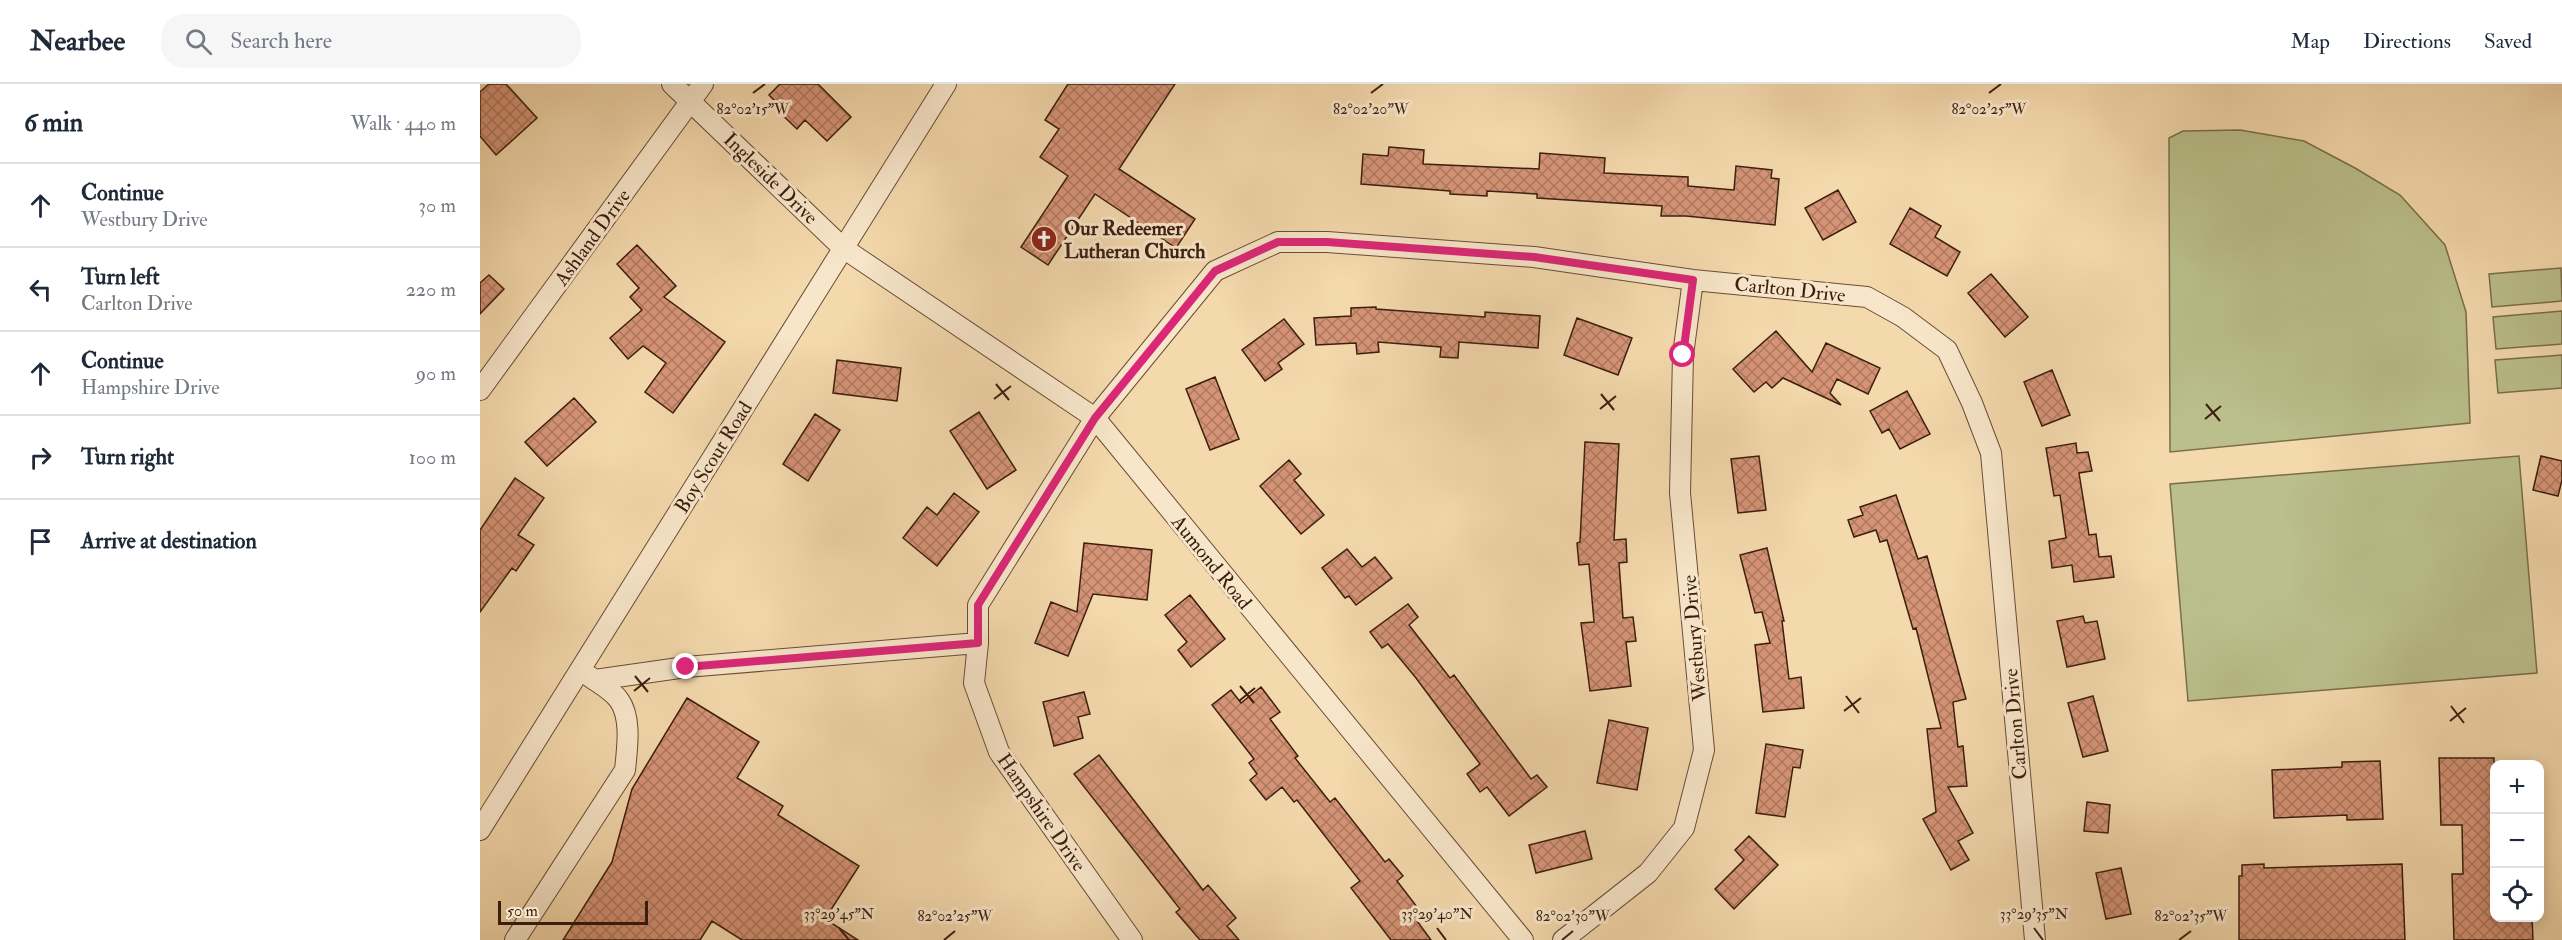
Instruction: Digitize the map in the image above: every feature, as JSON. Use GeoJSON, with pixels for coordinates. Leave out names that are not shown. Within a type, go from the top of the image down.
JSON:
{"type":"FeatureCollection","features":[{"type":"Feature","properties":{"kind":"street","name":"Ingleside Drive"},"geometry":{"type":"LineString","coordinates":[[672,84],[843,248]]}},
{"type":"Feature","properties":{"kind":"street","name":"Ashland Drive"},"geometry":{"type":"LineString","coordinates":[[480,390],[703,84]]}},
{"type":"Feature","properties":{"kind":"street","name":"Boy Scout Road"},"geometry":{"type":"LineString","coordinates":[[480,830],[588,674],[843,248],[946,84]]}},
{"type":"Feature","properties":{"kind":"street","name":"Carlton Drive"},"geometry":{"type":"LineString","coordinates":[[1095,418],[1215,271],[1278,242],[1338,243],[1534,257],[1693,280],[1867,297],[1903,318],[1947,350],[1972,403],[1991,453],[2035,940]]}},
{"type":"Feature","properties":{"kind":"street","name":"Aumond Road"},"geometry":{"type":"LineString","coordinates":[[843,248],[1095,418],[1523,940]]}},
{"type":"Feature","properties":{"kind":"street","name":"Westbury Drive"},"geometry":{"type":"LineString","coordinates":[[1563,940],[1648,873],[1684,828],[1704,750],[1680,493],[1683,355],[1693,280]]}},
{"type":"Feature","properties":{"kind":"street","name":"Hampshire Drive"},"geometry":{"type":"LineString","coordinates":[[1095,418],[978,605],[978,643],[974,683],[999,752],[1132,940]]}},
{"type":"Feature","properties":{"kind":"street"},"geometry":{"type":"LineString","coordinates":[[588,674],[978,643]]}},
{"type":"Feature","properties":{"kind":"street"},"geometry":{"type":"LineString","coordinates":[[516,940],[625,770],[627,740],[625,715],[619,699],[588,674]]}},
{"type":"Feature","properties":{"kind":"green space"},"geometry":{"type":"Polygon","coordinates":[[[2240,130],[2304,141],[2355,168],[2400,195],[2445,245],[2466,312],[2470,423],[2170,452],[2169,138],[2183,131],[2240,130]]]}},
{"type":"Feature","properties":{"kind":"green space"},"geometry":{"type":"Polygon","coordinates":[[[2561,268],[2562,301],[2492,307],[2489,274],[2561,268]]]}},
{"type":"Feature","properties":{"kind":"green space"},"geometry":{"type":"Polygon","coordinates":[[[2562,311],[2562,344],[2496,349],[2493,317],[2562,311]]]}},
{"type":"Feature","properties":{"kind":"green space"},"geometry":{"type":"Polygon","coordinates":[[[2562,355],[2562,388],[2498,393],[2495,360],[2562,355]]]}},
{"type":"Feature","properties":{"kind":"green space"},"geometry":{"type":"Polygon","coordinates":[[[2519,456],[2537,673],[2188,701],[2170,484],[2519,456]]]}},
{"type":"Feature","properties":{"kind":"building"},"geometry":{"type":"Polygon","coordinates":[[[489,84],[506,84],[537,118],[496,155],[480,136],[480,92],[489,84]]]}},
{"type":"Feature","properties":{"kind":"building"},"geometry":{"type":"Polygon","coordinates":[[[780,84],[818,84],[851,117],[827,141],[805,120],[797,129],[776,109],[779,105],[769,95],[780,84]]]}},
{"type":"Feature","properties":{"kind":"building"},"geometry":{"type":"Polygon","coordinates":[[[1068,84],[1175,84],[1119,169],[1195,219],[1176,248],[1095,194],[1048,265],[1021,247],[1068,176],[1040,157],[1059,129],[1045,120],[1068,84]]]}},
{"type":"Feature","properties":{"kind":"building"},"geometry":{"type":"Polygon","coordinates":[[[1389,147],[1424,150],[1423,164],[1539,169],[1540,153],[1605,158],[1604,173],[1688,177],[1688,186],[1734,190],[1736,166],[1772,170],[1771,178],[1779,179],[1775,225],[1686,216],[1661,216],[1662,206],[1537,198],[1537,194],[1487,191],[1487,196],[1450,194],[1450,191],[1361,184],[1363,154],[1388,156],[1389,147]]]}},
{"type":"Feature","properties":{"kind":"building"},"geometry":{"type":"Polygon","coordinates":[[[1838,190],[1856,222],[1823,240],[1805,208],[1838,190]]]}},
{"type":"Feature","properties":{"kind":"building"},"geometry":{"type":"Polygon","coordinates":[[[1910,208],[1941,226],[1935,237],[1960,252],[1947,276],[1890,244],[1910,208]]]}},
{"type":"Feature","properties":{"kind":"building"},"geometry":{"type":"Polygon","coordinates":[[[637,245],[676,286],[664,297],[725,342],[673,413],[645,392],[666,363],[643,346],[628,359],[610,338],[642,310],[630,297],[639,288],[617,264],[637,245]]]}},
{"type":"Feature","properties":{"kind":"building"},"geometry":{"type":"Polygon","coordinates":[[[1991,274],[2028,317],[2005,337],[1968,293],[1991,274]]]}},
{"type":"Feature","properties":{"kind":"building"},"geometry":{"type":"Polygon","coordinates":[[[489,275],[504,289],[480,314],[480,283],[489,275]]]}},
{"type":"Feature","properties":{"kind":"building"},"geometry":{"type":"Polygon","coordinates":[[[1376,307],[1376,309],[1485,317],[1485,312],[1540,316],[1538,348],[1459,342],[1458,358],[1440,357],[1441,347],[1378,342],[1379,352],[1357,354],[1356,343],[1316,345],[1314,318],[1351,316],[1351,308],[1376,307]]]}},
{"type":"Feature","properties":{"kind":"building"},"geometry":{"type":"Polygon","coordinates":[[[1577,318],[1632,338],[1618,375],[1564,355],[1577,318]]]}},
{"type":"Feature","properties":{"kind":"building"},"geometry":{"type":"Polygon","coordinates":[[[1284,319],[1304,344],[1278,363],[1282,369],[1265,381],[1242,350],[1284,319]]]}},
{"type":"Feature","properties":{"kind":"building"},"geometry":{"type":"Polygon","coordinates":[[[1776,331],[1812,372],[1826,343],[1880,368],[1868,394],[1837,379],[1830,393],[1841,405],[1783,378],[1772,388],[1766,382],[1754,392],[1733,369],[1776,331]]]}},
{"type":"Feature","properties":{"kind":"building"},"geometry":{"type":"Polygon","coordinates":[[[837,360],[901,368],[897,401],[833,393],[837,360]]]}},
{"type":"Feature","properties":{"kind":"building"},"geometry":{"type":"Polygon","coordinates":[[[2052,370],[2070,415],[2042,426],[2024,382],[2052,370]]]}},
{"type":"Feature","properties":{"kind":"building"},"geometry":{"type":"Polygon","coordinates":[[[1215,377],[1239,439],[1210,450],[1186,389],[1215,377]]]}},
{"type":"Feature","properties":{"kind":"building"},"geometry":{"type":"Polygon","coordinates":[[[1907,391],[1930,434],[1900,449],[1889,429],[1882,433],[1870,411],[1907,391]]]}},
{"type":"Feature","properties":{"kind":"building"},"geometry":{"type":"Polygon","coordinates":[[[574,398],[596,422],[547,466],[525,442],[574,398]]]}},
{"type":"Feature","properties":{"kind":"building"},"geometry":{"type":"Polygon","coordinates":[[[979,412],[1016,470],[987,489],[950,431],[979,412]]]}},
{"type":"Feature","properties":{"kind":"building"},"geometry":{"type":"Polygon","coordinates":[[[815,414],[840,430],[808,481],[783,464],[815,414]]]}},
{"type":"Feature","properties":{"kind":"building"},"geometry":{"type":"Polygon","coordinates":[[[1585,442],[1619,444],[1614,540],[1626,539],[1627,562],[1619,563],[1623,618],[1633,617],[1636,641],[1626,642],[1631,686],[1590,691],[1581,623],[1594,622],[1589,564],[1579,565],[1577,543],[1580,542],[1585,442]]]}},
{"type":"Feature","properties":{"kind":"building"},"geometry":{"type":"Polygon","coordinates":[[[2076,443],[2077,453],[2088,452],[2092,471],[2079,473],[2089,535],[2096,534],[2099,557],[2111,556],[2114,577],[2074,582],[2072,565],[2052,568],[2049,541],[2066,538],[2060,495],[2054,496],[2046,448],[2076,443]]]}},
{"type":"Feature","properties":{"kind":"building"},"geometry":{"type":"Polygon","coordinates":[[[1759,456],[1766,510],[1738,513],[1731,459],[1759,456]]]}},
{"type":"Feature","properties":{"kind":"building"},"geometry":{"type":"Polygon","coordinates":[[[2541,456],[2562,461],[2562,480],[2558,496],[2533,490],[2541,456]]]}},
{"type":"Feature","properties":{"kind":"building"},"geometry":{"type":"Polygon","coordinates":[[[1289,460],[1301,474],[1294,480],[1324,515],[1301,534],[1260,486],[1289,460]]]}},
{"type":"Feature","properties":{"kind":"building"},"geometry":{"type":"Polygon","coordinates":[[[515,478],[544,498],[518,535],[534,545],[516,571],[512,568],[480,612],[480,530],[515,478]]]}},
{"type":"Feature","properties":{"kind":"building"},"geometry":{"type":"Polygon","coordinates":[[[954,493],[979,512],[937,566],[903,538],[927,507],[937,515],[954,493]]]}},
{"type":"Feature","properties":{"kind":"building"},"geometry":{"type":"Polygon","coordinates":[[[1896,495],[1918,559],[1927,556],[1966,699],[1953,702],[1958,747],[1963,746],[1967,786],[1948,787],[1973,833],[1958,841],[1969,860],[1951,870],[1923,819],[1936,812],[1927,729],[1941,728],[1916,628],[1913,629],[1887,540],[1880,542],[1876,530],[1854,537],[1848,520],[1863,515],[1860,507],[1896,495]]]}},
{"type":"Feature","properties":{"kind":"building"},"geometry":{"type":"Polygon","coordinates":[[[1084,543],[1152,550],[1147,600],[1093,594],[1068,656],[1035,643],[1051,602],[1077,612],[1084,543]]]}},
{"type":"Feature","properties":{"kind":"building"},"geometry":{"type":"Polygon","coordinates":[[[1767,548],[1784,621],[1782,621],[1789,679],[1801,677],[1804,708],[1763,712],[1755,645],[1770,643],[1762,612],[1755,613],[1740,555],[1767,548]]]}},
{"type":"Feature","properties":{"kind":"building"},"geometry":{"type":"Polygon","coordinates":[[[1347,549],[1362,567],[1375,557],[1392,578],[1356,605],[1349,596],[1345,598],[1322,568],[1347,549]]]}},
{"type":"Feature","properties":{"kind":"building"},"geometry":{"type":"Polygon","coordinates":[[[1190,595],[1225,639],[1191,667],[1178,650],[1187,642],[1165,615],[1190,595]]]}},
{"type":"Feature","properties":{"kind":"building"},"geometry":{"type":"Polygon","coordinates":[[[1408,604],[1418,617],[1409,625],[1450,678],[1454,675],[1531,779],[1537,775],[1547,787],[1509,816],[1487,787],[1480,792],[1467,774],[1480,764],[1416,678],[1388,644],[1382,648],[1370,632],[1408,604]]]}},
{"type":"Feature","properties":{"kind":"building"},"geometry":{"type":"Polygon","coordinates":[[[2083,616],[2085,623],[2097,621],[2105,659],[2067,667],[2057,621],[2083,616]]]}},
{"type":"Feature","properties":{"kind":"building"},"geometry":{"type":"Polygon","coordinates":[[[1261,687],[1280,712],[1270,719],[1298,756],[1295,758],[1330,802],[1335,798],[1385,862],[1389,859],[1403,876],[1397,881],[1424,916],[1417,921],[1431,940],[1391,940],[1351,888],[1360,881],[1297,800],[1294,802],[1282,787],[1266,800],[1250,780],[1257,774],[1249,763],[1254,759],[1212,705],[1231,690],[1241,703],[1261,687]]]}},
{"type":"Feature","properties":{"kind":"building"},"geometry":{"type":"Polygon","coordinates":[[[1084,692],[1090,714],[1078,717],[1083,738],[1054,746],[1043,702],[1084,692]]]}},
{"type":"Feature","properties":{"kind":"building"},"geometry":{"type":"Polygon","coordinates":[[[2093,696],[2108,751],[2083,757],[2068,703],[2093,696]]]}},
{"type":"Feature","properties":{"kind":"building"},"geometry":{"type":"Polygon","coordinates":[[[687,698],[759,742],[737,778],[783,806],[778,815],[859,866],[825,919],[858,940],[742,940],[712,921],[700,940],[563,940],[612,862],[632,789],[687,698]]]}},
{"type":"Feature","properties":{"kind":"building"},"geometry":{"type":"Polygon","coordinates":[[[1609,720],[1648,728],[1637,790],[1597,783],[1609,720]]]}},
{"type":"Feature","properties":{"kind":"building"},"geometry":{"type":"Polygon","coordinates":[[[1766,744],[1803,750],[1800,768],[1793,767],[1785,817],[1756,813],[1766,744]]]}},
{"type":"Feature","properties":{"kind":"building"},"geometry":{"type":"Polygon","coordinates":[[[1099,755],[1203,890],[1208,885],[1236,918],[1227,926],[1239,940],[1200,940],[1176,912],[1180,909],[1074,774],[1099,755]]]}},
{"type":"Feature","properties":{"kind":"building"},"geometry":{"type":"Polygon","coordinates":[[[2439,758],[2494,758],[2490,760],[2490,922],[2532,922],[2533,940],[2454,940],[2452,874],[2463,874],[2462,825],[2441,825],[2439,758]]]}},
{"type":"Feature","properties":{"kind":"building"},"geometry":{"type":"Polygon","coordinates":[[[2380,761],[2383,819],[2347,820],[2347,815],[2274,818],[2272,770],[2342,767],[2342,762],[2380,761]]]}},
{"type":"Feature","properties":{"kind":"building"},"geometry":{"type":"Polygon","coordinates":[[[2087,802],[2110,805],[2108,833],[2084,831],[2087,802]]]}},
{"type":"Feature","properties":{"kind":"building"},"geometry":{"type":"Polygon","coordinates":[[[1585,831],[1592,859],[1536,873],[1529,845],[1585,831]]]}},
{"type":"Feature","properties":{"kind":"building"},"geometry":{"type":"Polygon","coordinates":[[[1749,836],[1778,865],[1734,909],[1715,889],[1744,860],[1735,850],[1749,836]]]}},
{"type":"Feature","properties":{"kind":"building"},"geometry":{"type":"Polygon","coordinates":[[[2264,864],[2264,868],[2402,864],[2405,940],[2239,940],[2239,876],[2242,876],[2242,865],[2264,864]]]}},
{"type":"Feature","properties":{"kind":"building"},"geometry":{"type":"Polygon","coordinates":[[[2121,868],[2131,914],[2106,919],[2096,873],[2121,868]]]}},
{"type":"Feature","properties":{"kind":"place","name":"Our Redeemer Lutheran Church"},"geometry":{"type":"Point","coordinates":[1044,239]}},
{"type":"Feature","properties":{"kind":"route"},"geometry":{"type":"LineString","coordinates":[[686,667],[978,643],[978,605],[1095,418],[1215,271],[1278,242],[1327,242],[1534,257],[1693,280],[1683,355]]}}]}
